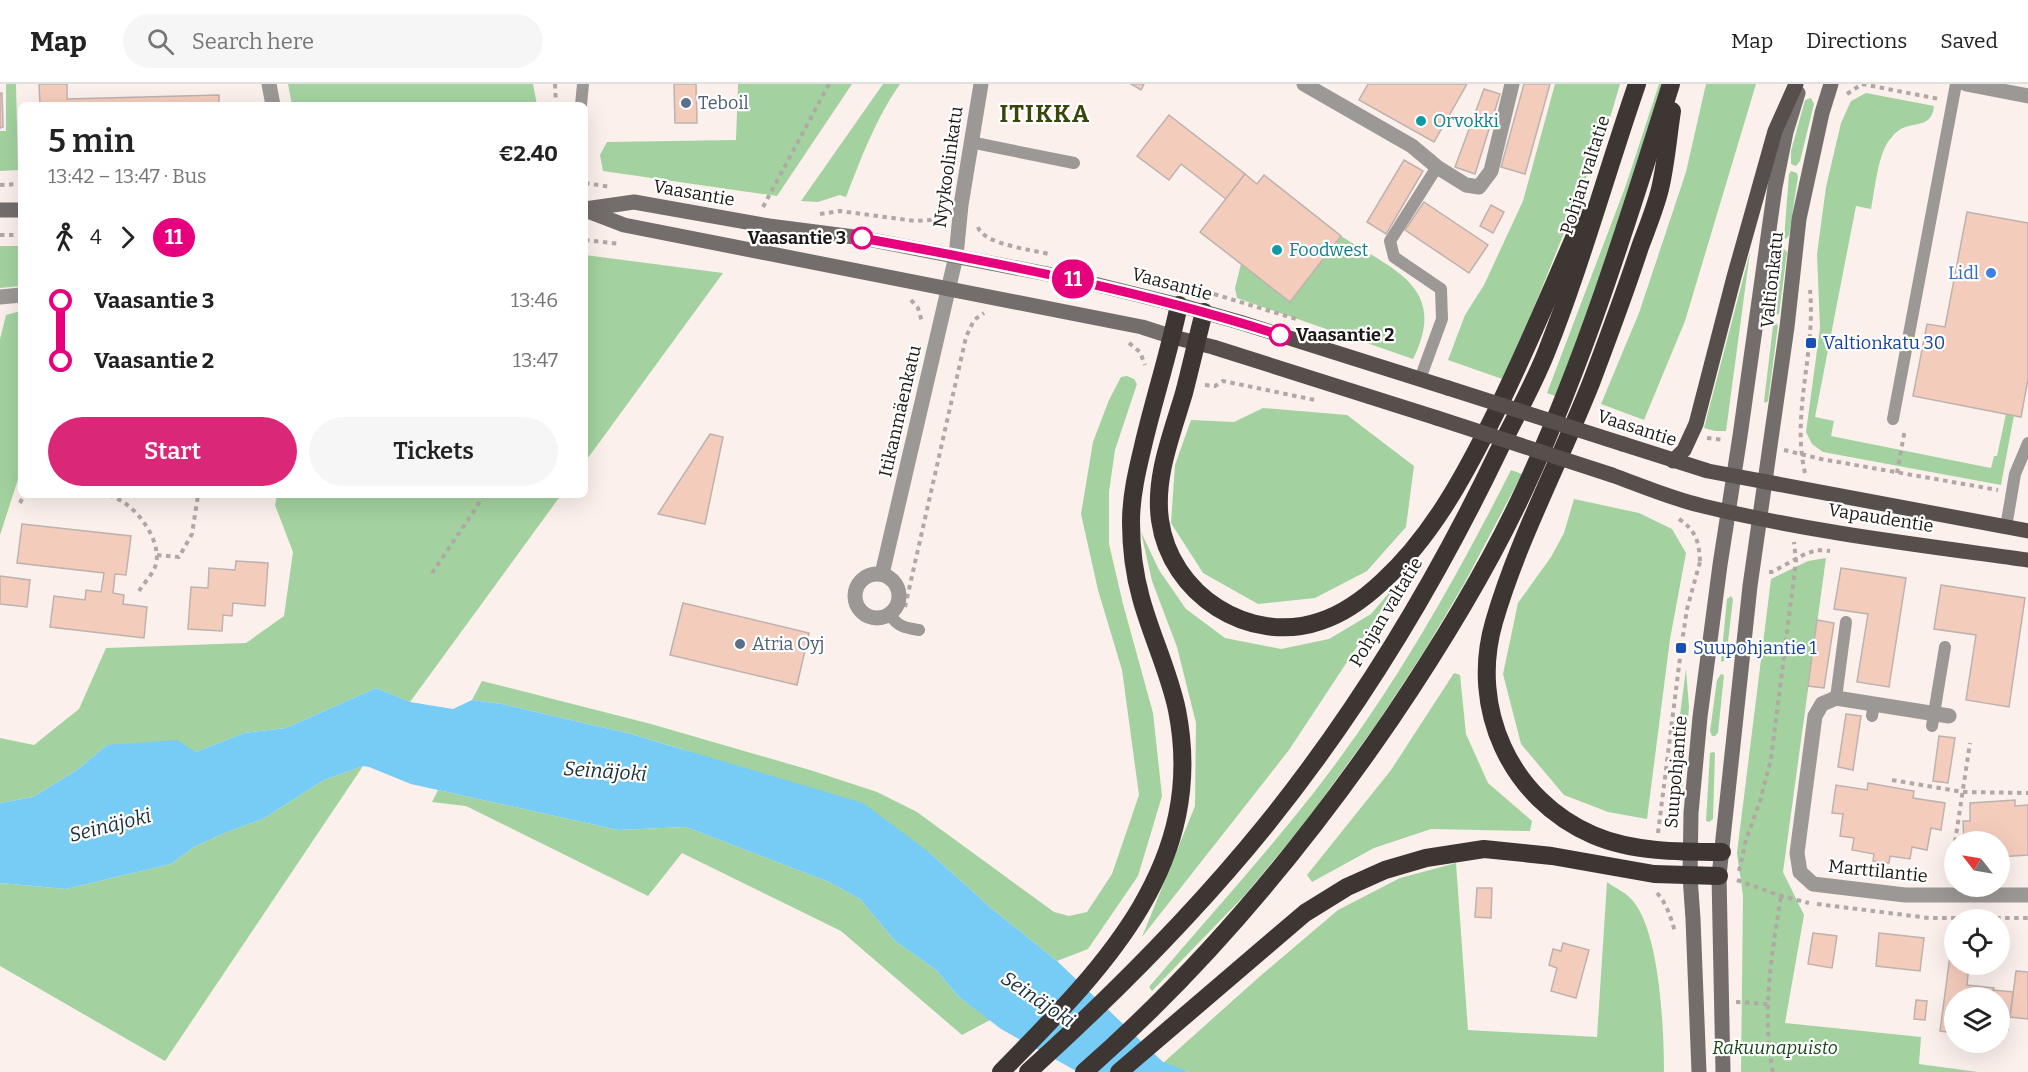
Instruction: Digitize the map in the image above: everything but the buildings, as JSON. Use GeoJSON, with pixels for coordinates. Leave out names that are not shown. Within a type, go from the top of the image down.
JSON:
{"type":"FeatureCollection","features":[{"type":"Feature","properties":{"kind":"highway","name":"Pohjan valtatie"},"geometry":{"type":"LineString","coordinates":[[1028,1072],[1086,1020],[1138,967],[1265,826],[1330,740],[1382,664],[1474,502],[1545,355],[1581,257],[1636,84]]}},
{"type":"Feature","properties":{"kind":"highway"},"geometry":{"type":"LineString","coordinates":[[1084,1072],[1164,996],[1239,918],[1305,838],[1416,682],[1473,588],[1526,488],[1576,369],[1616,258],[1671,84]]}},
{"type":"Feature","properties":{"kind":"highway"},"geometry":{"type":"LineString","coordinates":[[1676,84],[1660,190],[1622,301],[1518,557],[1494,623],[1487,663],[1488,697],[1497,737],[1514,770],[1538,798],[1564,820],[1593,835],[1625,844],[1690,852],[1722,852]]}},
{"type":"Feature","properties":{"kind":"highway"},"geometry":{"type":"LineString","coordinates":[[1204,312],[1166,454],[1160,485],[1160,519],[1167,550],[1187,582],[1226,615],[1252,625],[1289,628],[1321,622],[1354,606],[1384,580],[1418,542],[1446,504],[1471,462],[1513,377],[1623,124]]}},
{"type":"Feature","properties":{"kind":"highway"},"geometry":{"type":"LineString","coordinates":[[1003,1070],[1093,973],[1118,942],[1145,902],[1166,858],[1176,825],[1182,794],[1177,710],[1141,597],[1132,555],[1131,519],[1134,481],[1173,337],[1179,305]]}},
{"type":"Feature","properties":{"kind":"highway"},"geometry":{"type":"LineString","coordinates":[[1119,1072],[1305,913],[1347,887],[1385,870],[1426,858],[1484,849],[1552,856],[1638,872],[1719,876]]}},
{"type":"Feature","properties":{"kind":"main road"},"geometry":{"type":"LineString","coordinates":[[1673,460],[1684,450],[1696,424],[1775,131],[1798,84]]}},
{"type":"Feature","properties":{"kind":"main road","name":"Valtionkatu"},"geometry":{"type":"LineString","coordinates":[[1734,476],[1775,187],[1798,84]]}},
{"type":"Feature","properties":{"kind":"main road","name":"Valtionkatu"},"geometry":{"type":"LineString","coordinates":[[1765,483],[1787,327],[1799,219],[1822,114],[1831,84]]}},
{"type":"Feature","properties":{"kind":"main road","name":"Vaasantie"},"geometry":{"type":"LineString","coordinates":[[588,209],[634,202],[769,226],[862,238],[1088,283],[1204,312],[1708,471],[1734,476]]}},
{"type":"Feature","properties":{"kind":"main road"},"geometry":{"type":"LineString","coordinates":[[0,210],[18,210]]}},
{"type":"Feature","properties":{"kind":"main road","name":"Vaasantie"},"geometry":{"type":"LineString","coordinates":[[588,210],[624,225],[1142,327],[1437,418],[1700,506],[1728,512]]}},
{"type":"Feature","properties":{"kind":"main road","name":"Suupohjantie"},"geometry":{"type":"LineString","coordinates":[[1699,1070],[1690,852],[1700,717],[1734,476]]}},
{"type":"Feature","properties":{"kind":"main road","name":"Vapaudentie"},"geometry":{"type":"LineString","coordinates":[[1734,476],[2028,531]]}},
{"type":"Feature","properties":{"kind":"main road"},"geometry":{"type":"LineString","coordinates":[[1723,1070],[1719,876],[1753,570],[1765,483]]}},
{"type":"Feature","properties":{"kind":"main road","name":"Vapaudentie"},"geometry":{"type":"LineString","coordinates":[[1728,512],[1797,526],[2028,560]]}},
{"type":"Feature","properties":{"kind":"street"},"geometry":{"type":"LineString","coordinates":[[269,84],[272,102]]}},
{"type":"Feature","properties":{"kind":"street","name":"Nyykoolinkatu"},"geometry":{"type":"LineString","coordinates":[[956,256],[970,142],[981,84]]}},
{"type":"Feature","properties":{"kind":"street"},"geometry":{"type":"LineString","coordinates":[[1304,84],[1412,146],[1437,167],[1466,185],[1479,187],[1491,171],[1512,84]]}},
{"type":"Feature","properties":{"kind":"street"},"geometry":{"type":"LineString","coordinates":[[1966,84],[2028,96]]}},
{"type":"Feature","properties":{"kind":"street","name":"Itikanmäenkatu"},"geometry":{"type":"LineString","coordinates":[[882,574],[956,256]]}},
{"type":"Feature","properties":{"kind":"street"},"geometry":{"type":"LineString","coordinates":[[0,297],[18,295]]}},
{"type":"Feature","properties":{"kind":"street"},"geometry":{"type":"LineString","coordinates":[[882,574],[889,577],[898,588],[898,602],[890,614],[884,618],[869,617],[862,613],[855,600],[862,580],[868,576],[882,574]]}},
{"type":"Feature","properties":{"kind":"street"},"geometry":{"type":"LineString","coordinates":[[1836,698],[1873,710],[1933,719],[1953,718]]}},
{"type":"Feature","properties":{"kind":"street","name":"Marttilantie"},"geometry":{"type":"LineString","coordinates":[[1836,698],[1822,704],[1815,716],[1797,853],[1800,872],[1813,884],[1905,895],[1944,897]]}},
{"type":"Feature","properties":{"kind":"street","name":"Marttilantie"},"geometry":{"type":"LineString","coordinates":[[2010,896],[2028,896]]}},
{"type":"Feature","properties":{"kind":"lane"},"geometry":{"type":"LineString","coordinates":[[581,102],[583,84]]}},
{"type":"Feature","properties":{"kind":"lane"},"geometry":{"type":"LineString","coordinates":[[1893,419],[1956,84]]}},
{"type":"Feature","properties":{"kind":"lane"},"geometry":{"type":"LineString","coordinates":[[970,142],[1074,163]]}},
{"type":"Feature","properties":{"kind":"lane"},"geometry":{"type":"LineString","coordinates":[[1420,379],[1442,319],[1440,289],[1394,257],[1390,241],[1437,167]]}},
{"type":"Feature","properties":{"kind":"lane"},"geometry":{"type":"LineString","coordinates":[[2006,527],[2015,474],[2028,443]]}},
{"type":"Feature","properties":{"kind":"lane"},"geometry":{"type":"LineString","coordinates":[[890,614],[901,627],[919,630]]}},
{"type":"Feature","properties":{"kind":"lane"},"geometry":{"type":"LineString","coordinates":[[1836,698],[1846,622]]}},
{"type":"Feature","properties":{"kind":"lane"},"geometry":{"type":"LineString","coordinates":[[1933,719],[1945,647]]}},
{"type":"Feature","properties":{"kind":"path"},"geometry":{"type":"LineString","coordinates":[[555,84],[556,102]]}},
{"type":"Feature","properties":{"kind":"path"},"geometry":{"type":"LineString","coordinates":[[770,212],[761,211],[829,84]]}},
{"type":"Feature","properties":{"kind":"path"},"geometry":{"type":"LineString","coordinates":[[1845,96],[1850,90],[1862,84]]}},
{"type":"Feature","properties":{"kind":"path"},"geometry":{"type":"LineString","coordinates":[[588,183],[620,188]]}},
{"type":"Feature","properties":{"kind":"path"},"geometry":{"type":"LineString","coordinates":[[0,184],[18,184]]}},
{"type":"Feature","properties":{"kind":"path"},"geometry":{"type":"LineString","coordinates":[[818,214],[840,211],[915,221],[930,220],[943,213],[960,216]]}},
{"type":"Feature","properties":{"kind":"path"},"geometry":{"type":"LineString","coordinates":[[0,236],[18,235]]}},
{"type":"Feature","properties":{"kind":"path"},"geometry":{"type":"LineString","coordinates":[[1802,490],[1805,472],[1800,453],[1802,408],[1811,343],[1812,314],[1809,280]]}},
{"type":"Feature","properties":{"kind":"path"},"geometry":{"type":"LineString","coordinates":[[901,627],[966,337]]}},
{"type":"Feature","properties":{"kind":"path"},"geometry":{"type":"LineString","coordinates":[[1897,472],[1906,422]]}},
{"type":"Feature","properties":{"kind":"path"},"geometry":{"type":"LineString","coordinates":[[1800,453],[1821,459],[2012,492]]}},
{"type":"Feature","properties":{"kind":"path"},"geometry":{"type":"LineString","coordinates":[[20,503],[22,498]]}},
{"type":"Feature","properties":{"kind":"path"},"geometry":{"type":"LineString","coordinates":[[115,498],[128,505],[140,518],[150,533],[158,555],[155,568],[139,591]]}},
{"type":"Feature","properties":{"kind":"path"},"geometry":{"type":"LineString","coordinates":[[158,555],[179,557],[192,534],[198,498]]}},
{"type":"Feature","properties":{"kind":"path"},"geometry":{"type":"LineString","coordinates":[[432,573],[481,498]]}},
{"type":"Feature","properties":{"kind":"path"},"geometry":{"type":"LineString","coordinates":[[1674,515],[1691,527],[1699,545],[1700,562],[1720,565]]}},
{"type":"Feature","properties":{"kind":"path"},"geometry":{"type":"LineString","coordinates":[[1736,889],[1746,840],[1760,801],[1771,759],[1796,561],[1794,545],[1797,526]]}},
{"type":"Feature","properties":{"kind":"path"},"geometry":{"type":"LineString","coordinates":[[1753,570],[1773,572],[1796,561]]}},
{"type":"Feature","properties":{"kind":"path"},"geometry":{"type":"LineString","coordinates":[[1957,831],[1970,743]]}},
{"type":"Feature","properties":{"kind":"path"},"geometry":{"type":"LineString","coordinates":[[1892,780],[1963,792],[2028,793]]}},
{"type":"Feature","properties":{"kind":"path"},"geometry":{"type":"LineString","coordinates":[[1773,1072],[1768,1050],[1768,976],[1781,896]]}},
{"type":"Feature","properties":{"kind":"path"},"geometry":{"type":"LineString","coordinates":[[1736,991],[1736,1002],[1768,1004]]}},
{"type":"Feature","properties":{"kind":"green space"},"geometry":{"type":"Polygon","coordinates":[[[6,84],[16,84],[18,170],[0,171],[0,131],[6,131],[6,84]]]}},
{"type":"Feature","properties":{"kind":"green space"},"geometry":{"type":"Polygon","coordinates":[[[288,84],[533,84],[536,102],[291,102],[288,84]]]}},
{"type":"Feature","properties":{"kind":"green space"},"geometry":{"type":"Polygon","coordinates":[[[738,84],[852,84],[777,196],[603,171],[600,155],[607,142],[736,140],[738,84]]]}},
{"type":"Feature","properties":{"kind":"green space"},"geometry":{"type":"Polygon","coordinates":[[[883,84],[900,84],[876,124],[846,197],[840,195],[818,202],[801,201],[883,84]]]}},
{"type":"Feature","properties":{"kind":"green space"},"geometry":{"type":"Polygon","coordinates":[[[1555,84],[1620,84],[1610,118],[1505,380],[1448,360],[1465,315],[1484,285],[1523,201],[1555,84]]]}},
{"type":"Feature","properties":{"kind":"green space"},"geometry":{"type":"Polygon","coordinates":[[[1659,84],[1667,84],[1558,397],[1547,393],[1626,185],[1659,84]]]}},
{"type":"Feature","properties":{"kind":"green space"},"geometry":{"type":"Polygon","coordinates":[[[1706,84],[1756,84],[1685,321],[1644,420],[1601,404],[1639,313],[1686,172],[1706,84]]]}},
{"type":"Feature","properties":{"kind":"green space"},"geometry":{"type":"Polygon","coordinates":[[[1866,93],[1934,106],[1933,113],[1927,121],[1908,126],[1894,134],[1887,143],[1880,160],[1871,209],[1856,206],[1815,417],[1834,421],[1831,436],[1991,468],[1994,456],[1997,456],[2006,414],[2014,415],[2001,485],[1823,452],[1812,444],[1806,432],[1820,328],[1817,254],[1826,187],[1841,123],[1851,101],[1866,93]]]}},
{"type":"Feature","properties":{"kind":"green space"},"geometry":{"type":"Polygon","coordinates":[[[1811,98],[1814,104],[1800,161],[1796,166],[1791,164],[1791,151],[1805,100],[1811,98]]]}},
{"type":"Feature","properties":{"kind":"green space"},"geometry":{"type":"Polygon","coordinates":[[[1791,171],[1797,173],[1798,177],[1789,235],[1784,239],[1789,174],[1791,171]]]}},
{"type":"Feature","properties":{"kind":"green space"},"geometry":{"type":"Polygon","coordinates":[[[1341,236],[1396,271],[1410,283],[1420,297],[1424,314],[1422,334],[1413,359],[1237,298],[1235,288],[1241,264],[1290,302],[1341,236]]]}},
{"type":"Feature","properties":{"kind":"green space"},"geometry":{"type":"Polygon","coordinates":[[[0,246],[18,246],[18,286],[0,288],[0,246]]]}},
{"type":"Feature","properties":{"kind":"green space"},"geometry":{"type":"Polygon","coordinates":[[[1784,249],[1787,252],[1779,314],[1775,315],[1781,251],[1784,249]]]}},
{"type":"Feature","properties":{"kind":"green space"},"geometry":{"type":"Polygon","coordinates":[[[1750,252],[1726,431],[1715,431],[1704,428],[1750,252]]]}},
{"type":"Feature","properties":{"kind":"green space"},"geometry":{"type":"Polygon","coordinates":[[[588,255],[723,273],[588,458],[588,255]]]}},
{"type":"Feature","properties":{"kind":"green space"},"geometry":{"type":"Polygon","coordinates":[[[18,312],[18,479],[0,535],[0,339],[6,315],[18,312]]]}},
{"type":"Feature","properties":{"kind":"green space"},"geometry":{"type":"Polygon","coordinates":[[[1776,323],[1778,326],[1768,401],[1765,403],[1773,326],[1776,323]]]}},
{"type":"Feature","properties":{"kind":"green space"},"geometry":{"type":"Polygon","coordinates":[[[1127,376],[1134,379],[1137,384],[1115,450],[1109,492],[1109,544],[1153,713],[1162,796],[1138,876],[1088,949],[1057,961],[991,908],[930,853],[682,749],[631,734],[502,704],[472,700],[482,681],[651,724],[877,792],[917,812],[1054,912],[1069,916],[1087,912],[1112,874],[1139,795],[1122,670],[1098,590],[1081,514],[1093,442],[1109,400],[1121,377],[1127,376]]]}},
{"type":"Feature","properties":{"kind":"green space"},"geometry":{"type":"Polygon","coordinates":[[[1263,408],[1347,415],[1414,466],[1406,527],[1367,571],[1315,598],[1258,604],[1203,573],[1171,523],[1175,465],[1191,420],[1234,422],[1263,408]]]}},
{"type":"Feature","properties":{"kind":"green space"},"geometry":{"type":"Polygon","coordinates":[[[1511,470],[1522,474],[1464,584],[1425,650],[1378,722],[1304,824],[1244,896],[1152,991],[1149,987],[1285,829],[1328,774],[1379,702],[1470,549],[1511,470]]]}},
{"type":"Feature","properties":{"kind":"green space"},"geometry":{"type":"Polygon","coordinates":[[[276,498],[559,498],[410,702],[376,688],[286,728],[244,733],[196,752],[107,745],[77,770],[33,797],[0,803],[0,738],[34,745],[79,709],[106,648],[246,643],[284,616],[293,552],[275,505],[276,498]]]}},
{"type":"Feature","properties":{"kind":"green space"},"geometry":{"type":"Polygon","coordinates":[[[1574,499],[1639,513],[1672,529],[1686,553],[1670,639],[1647,819],[1608,812],[1564,795],[1521,744],[1503,674],[1518,603],[1551,557],[1564,533],[1574,499]]]}},
{"type":"Feature","properties":{"kind":"green space"},"geometry":{"type":"Polygon","coordinates":[[[1141,532],[1159,570],[1186,609],[1225,638],[1281,649],[1329,639],[1371,614],[1405,574],[1289,750],[1142,937],[1195,806],[1196,723],[1177,647],[1152,581],[1141,532]]]}},
{"type":"Feature","properties":{"kind":"green space","name":"Rakuunapuisto"},"geometry":{"type":"Polygon","coordinates":[[[1826,558],[1783,872],[1804,915],[1785,1023],[1921,1037],[1919,1064],[1978,1072],[1741,1072],[1743,896],[1737,853],[1771,579],[1808,561],[1826,558]]]}},
{"type":"Feature","properties":{"kind":"green space"},"geometry":{"type":"Polygon","coordinates":[[[1731,596],[1733,599],[1726,659],[1722,662],[1727,599],[1731,596]]]}},
{"type":"Feature","properties":{"kind":"green space"},"geometry":{"type":"Polygon","coordinates":[[[1686,669],[1689,707],[1680,813],[1677,822],[1665,829],[1686,669]]]}},
{"type":"Feature","properties":{"kind":"green space"},"geometry":{"type":"Polygon","coordinates":[[[1454,673],[1460,675],[1466,734],[1488,783],[1532,821],[1530,831],[1431,829],[1374,848],[1312,882],[1307,875],[1391,770],[1454,673]]]}},
{"type":"Feature","properties":{"kind":"green space"},"geometry":{"type":"Polygon","coordinates":[[[1721,674],[1724,675],[1718,733],[1712,736],[1710,731],[1717,680],[1721,674]]]}},
{"type":"Feature","properties":{"kind":"green space"},"geometry":{"type":"Polygon","coordinates":[[[1710,753],[1715,753],[1713,819],[1709,822],[1706,821],[1710,753]]]}},
{"type":"Feature","properties":{"kind":"green space"},"geometry":{"type":"Polygon","coordinates":[[[363,766],[165,1061],[0,966],[0,883],[66,889],[171,864],[194,847],[263,819],[324,780],[363,766]]]}},
{"type":"Feature","properties":{"kind":"green space"},"geometry":{"type":"Polygon","coordinates":[[[438,790],[618,830],[686,827],[829,882],[860,899],[895,941],[936,970],[959,997],[990,1020],[962,1035],[841,931],[682,853],[648,896],[466,806],[432,802],[438,790]]]}},
{"type":"Feature","properties":{"kind":"green space"},"geometry":{"type":"Polygon","coordinates":[[[1456,863],[1468,1030],[1597,1037],[1607,882],[1633,901],[1649,935],[1659,983],[1664,1072],[1189,1072],[1163,1063],[1338,910],[1400,878],[1456,863]]]}},
{"type":"Feature","properties":{"kind":"water","name":"Seinäjoki"},"geometry":{"type":"Polygon","coordinates":[[[376,688],[410,702],[453,709],[472,700],[502,704],[631,734],[863,803],[930,853],[991,908],[1057,961],[1163,1062],[1189,1072],[1078,1072],[1001,1029],[959,997],[936,970],[895,941],[860,899],[829,882],[686,827],[618,830],[411,784],[363,766],[324,780],[263,819],[194,847],[171,864],[66,889],[0,883],[0,803],[33,797],[77,770],[107,745],[177,740],[196,752],[244,733],[286,728],[376,688]]]}},
{"type":"Feature","properties":{"kind":"bus line","name":"11"},"geometry":{"type":"LineString","coordinates":[[862,238],[1078,280],[1150,297],[1280,335]]}},
{"type":"Feature","properties":{"kind":"place","name":"Teboil"},"geometry":{"type":"Point","coordinates":[686,103]}},
{"type":"Feature","properties":{"kind":"place","name":"Orvokki"},"geometry":{"type":"Point","coordinates":[1421,121]}},
{"type":"Feature","properties":{"kind":"place","name":"Vaasantie 3"},"geometry":{"type":"Point","coordinates":[862,238]}},
{"type":"Feature","properties":{"kind":"place","name":"Foodwest"},"geometry":{"type":"Point","coordinates":[1277,250]}},
{"type":"Feature","properties":{"kind":"place","name":"Lidl"},"geometry":{"type":"Point","coordinates":[1991,273]}},
{"type":"Feature","properties":{"kind":"place","name":"Vaasantie 2"},"geometry":{"type":"Point","coordinates":[1280,335]}},
{"type":"Feature","properties":{"kind":"place","name":"Valtionkatu 30"},"geometry":{"type":"Point","coordinates":[1811,343]}},
{"type":"Feature","properties":{"kind":"place","name":"Atria Oyj"},"geometry":{"type":"Point","coordinates":[740,644]}},
{"type":"Feature","properties":{"kind":"place","name":"Suupohjantie 1"},"geometry":{"type":"Point","coordinates":[1681,648]}},
{"type":"Feature","properties":{"kind":"district","name":"ITIKKA"},"geometry":{"type":"Point","coordinates":[1045,114]}}]}
